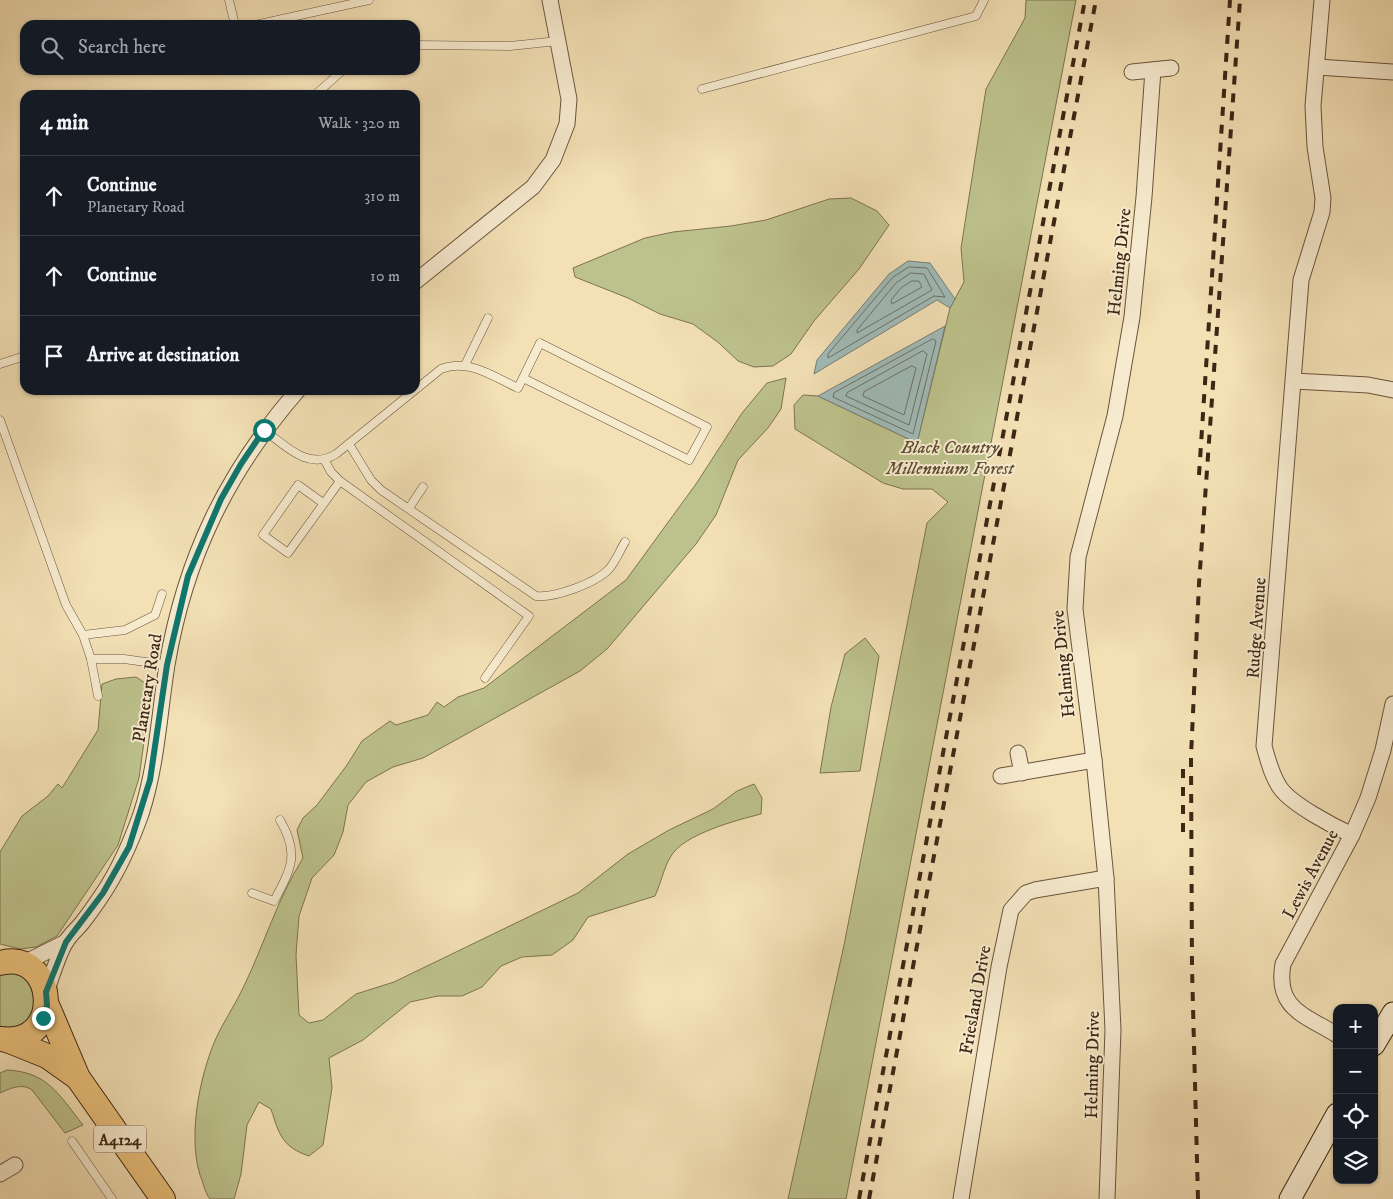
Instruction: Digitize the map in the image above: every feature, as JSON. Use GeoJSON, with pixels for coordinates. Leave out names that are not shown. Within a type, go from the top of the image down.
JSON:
{"type":"FeatureCollection","features":[{"type":"Feature","properties":{"kind":"main road"},"geometry":{"type":"LineString","coordinates":[[4,1040],[24,1037],[36,1029],[43,1018],[47,998],[34,972],[7,961]]}},
{"type":"Feature","properties":{"kind":"main road","name":"A4124"},"geometry":{"type":"LineString","coordinates":[[47,998],[78,1078],[163,1199]]}},
{"type":"Feature","properties":{"kind":"main road","name":"A4124"},"geometry":{"type":"LineString","coordinates":[[4,1040],[47,1056],[78,1078]]}},
{"type":"Feature","properties":{"kind":"street"},"geometry":{"type":"LineString","coordinates":[[420,278],[533,187],[553,160],[567,124],[569,99],[550,0]]}},
{"type":"Feature","properties":{"kind":"street","name":"Rudge Avenue"},"geometry":{"type":"LineString","coordinates":[[1322,0],[1313,126],[1322,212],[1302,280],[1264,746],[1270,766],[1281,790],[1324,822],[1352,835]]}},
{"type":"Feature","properties":{"kind":"street"},"geometry":{"type":"LineString","coordinates":[[1317,67],[1393,72]]}},
{"type":"Feature","properties":{"kind":"street"},"geometry":{"type":"LineString","coordinates":[[1132,72],[1171,68]]}},
{"type":"Feature","properties":{"kind":"street","name":"Helming Drive"},"geometry":{"type":"LineString","coordinates":[[1107,1199],[1113,1030],[1106,878],[1094,760],[1074,609],[1078,566],[1115,416],[1132,317],[1154,70]]}},
{"type":"Feature","properties":{"kind":"street"},"geometry":{"type":"LineString","coordinates":[[1294,381],[1368,385],[1393,390]]}},
{"type":"Feature","properties":{"kind":"street","name":"Planetary Road"},"geometry":{"type":"LineString","coordinates":[[47,998],[66,942],[103,893],[129,847],[150,780],[167,665],[182,596],[198,551],[221,499],[241,464],[264,430],[294,395]]}},
{"type":"Feature","properties":{"kind":"street","name":"Lewis Avenue"},"geometry":{"type":"LineString","coordinates":[[1333,1033],[1290,1006],[1280,981],[1284,964],[1352,835],[1368,798],[1383,750],[1393,704]]}},
{"type":"Feature","properties":{"kind":"street"},"geometry":{"type":"LineString","coordinates":[[1018,753],[1022,773]]}},
{"type":"Feature","properties":{"kind":"street"},"geometry":{"type":"LineString","coordinates":[[1002,776],[1094,760]]}},
{"type":"Feature","properties":{"kind":"street","name":"Friesland Drive"},"geometry":{"type":"LineString","coordinates":[[961,1199],[999,967],[1011,910],[1026,893],[1034,890],[1106,878]]}},
{"type":"Feature","properties":{"kind":"street","name":"Planetary Road"},"geometry":{"type":"LineString","coordinates":[[7,961],[66,942]]}},
{"type":"Feature","properties":{"kind":"street"},"geometry":{"type":"LineString","coordinates":[[1378,1037],[1393,1013]]}},
{"type":"Feature","properties":{"kind":"street"},"geometry":{"type":"LineString","coordinates":[[1290,1199],[1333,1121]]}},
{"type":"Feature","properties":{"kind":"street"},"geometry":{"type":"LineString","coordinates":[[0,1174],[15,1165]]}},
{"type":"Feature","properties":{"kind":"lane"},"geometry":{"type":"LineString","coordinates":[[229,0],[234,20]]}},
{"type":"Feature","properties":{"kind":"lane"},"geometry":{"type":"LineString","coordinates":[[277,20],[369,0]]}},
{"type":"Feature","properties":{"kind":"lane"},"geometry":{"type":"LineString","coordinates":[[702,89],[976,16],[984,0]]}},
{"type":"Feature","properties":{"kind":"lane"},"geometry":{"type":"LineString","coordinates":[[420,45],[510,46],[558,41]]}},
{"type":"Feature","properties":{"kind":"lane"},"geometry":{"type":"LineString","coordinates":[[321,90],[337,75]]}},
{"type":"Feature","properties":{"kind":"lane"},"geometry":{"type":"LineString","coordinates":[[464,365],[488,318]]}},
{"type":"Feature","properties":{"kind":"lane"},"geometry":{"type":"LineString","coordinates":[[420,386],[441,369],[448,366],[464,365],[476,368],[518,388],[522,378],[540,343],[707,427],[689,460],[522,378]]}},
{"type":"Feature","properties":{"kind":"lane"},"geometry":{"type":"LineString","coordinates":[[0,364],[20,358]]}},
{"type":"Feature","properties":{"kind":"lane"},"geometry":{"type":"LineString","coordinates":[[264,430],[300,456],[310,460],[325,461],[409,395]]}},
{"type":"Feature","properties":{"kind":"lane"},"geometry":{"type":"LineString","coordinates":[[0,420],[66,606],[83,635],[91,659],[98,696]]}},
{"type":"Feature","properties":{"kind":"lane"},"geometry":{"type":"LineString","coordinates":[[349,444],[371,480],[536,596],[546,597],[601,577],[610,567],[626,542]]}},
{"type":"Feature","properties":{"kind":"lane"},"geometry":{"type":"LineString","coordinates":[[325,461],[331,472],[340,480],[528,616],[485,678]]}},
{"type":"Feature","properties":{"kind":"lane"},"geometry":{"type":"LineString","coordinates":[[323,503],[298,485],[263,535],[288,553],[340,480]]}},
{"type":"Feature","properties":{"kind":"lane"},"geometry":{"type":"LineString","coordinates":[[409,508],[422,487]]}},
{"type":"Feature","properties":{"kind":"lane"},"geometry":{"type":"LineString","coordinates":[[83,635],[125,630],[155,615],[162,594]]}},
{"type":"Feature","properties":{"kind":"lane"},"geometry":{"type":"LineString","coordinates":[[91,659],[124,659],[167,665]]}},
{"type":"Feature","properties":{"kind":"lane"},"geometry":{"type":"LineString","coordinates":[[252,893],[274,900],[292,863],[292,847],[280,820]]}},
{"type":"Feature","properties":{"kind":"lane"},"geometry":{"type":"LineString","coordinates":[[72,1141],[112,1199]]}},
{"type":"Feature","properties":{"kind":"green space","name":"Black Country Millennium Forest"},"geometry":{"type":"Polygon","coordinates":[[[1026,0],[1076,0],[846,1199],[788,1199],[844,945],[927,523],[948,502],[932,489],[903,489],[883,483],[795,429],[794,405],[803,395],[818,396],[917,443],[950,308],[964,282],[961,248],[986,89],[1025,18],[1026,0]]]}},
{"type":"Feature","properties":{"kind":"green space"},"geometry":{"type":"Polygon","coordinates":[[[851,198],[877,211],[889,225],[859,269],[814,321],[791,354],[773,366],[754,367],[738,361],[719,343],[693,324],[660,314],[628,298],[575,277],[573,268],[645,238],[673,232],[766,220],[829,199],[851,198]]]}},
{"type":"Feature","properties":{"kind":"green space"},"geometry":{"type":"Polygon","coordinates":[[[786,378],[781,409],[768,428],[738,460],[716,515],[696,544],[607,649],[580,671],[481,726],[423,758],[393,767],[366,782],[348,805],[343,832],[334,855],[312,878],[299,916],[296,955],[299,1015],[309,1023],[323,1020],[356,994],[394,982],[578,893],[628,854],[669,830],[713,809],[737,791],[754,784],[762,798],[761,814],[712,829],[687,841],[671,856],[655,896],[588,917],[573,940],[552,955],[522,957],[501,966],[482,987],[462,996],[438,996],[410,1002],[363,1040],[329,1058],[332,1088],[323,1145],[309,1156],[287,1144],[279,1132],[271,1109],[259,1102],[247,1125],[241,1174],[234,1199],[210,1199],[205,1191],[196,1159],[196,1121],[202,1081],[213,1045],[244,986],[278,905],[303,858],[297,830],[303,818],[317,805],[347,765],[362,741],[390,721],[396,725],[428,715],[437,702],[444,707],[458,697],[484,688],[626,580],[696,484],[742,413],[767,383],[786,378]]]}},
{"type":"Feature","properties":{"kind":"green space"},"geometry":{"type":"Polygon","coordinates":[[[865,638],[879,656],[860,771],[820,773],[831,707],[845,654],[865,638]]]}},
{"type":"Feature","properties":{"kind":"green space"},"geometry":{"type":"Polygon","coordinates":[[[136,677],[145,683],[150,698],[139,778],[118,845],[57,936],[36,947],[20,949],[0,944],[0,852],[22,816],[48,796],[58,784],[62,788],[98,730],[102,684],[116,679],[136,677]]]}},
{"type":"Feature","properties":{"kind":"green space"},"geometry":{"type":"Polygon","coordinates":[[[0,972],[21,973],[35,986],[35,1014],[23,1024],[15,1027],[0,1027],[0,972]]]}},
{"type":"Feature","properties":{"kind":"green space"},"geometry":{"type":"Polygon","coordinates":[[[7,1070],[33,1075],[43,1080],[59,1095],[83,1125],[65,1133],[32,1090],[28,1088],[16,1087],[0,1093],[0,1073],[7,1070]]]}},
{"type":"Feature","properties":{"kind":"water"},"geometry":{"type":"Polygon","coordinates":[[[908,261],[930,263],[955,299],[950,308],[937,300],[814,374],[817,360],[889,274],[908,261]]]}},
{"type":"Feature","properties":{"kind":"water"},"geometry":{"type":"Polygon","coordinates":[[[945,326],[917,443],[818,396],[945,326]]]}},
{"type":"Feature","properties":{"kind":"railway"},"geometry":{"type":"LineString","coordinates":[[859,1199],[1085,0]]}},
{"type":"Feature","properties":{"kind":"railway"},"geometry":{"type":"LineString","coordinates":[[869,1199],[1096,0]]}},
{"type":"Feature","properties":{"kind":"railway"},"geometry":{"type":"LineString","coordinates":[[1199,475],[1230,0]]}},
{"type":"Feature","properties":{"kind":"railway"},"geometry":{"type":"LineString","coordinates":[[1198,1199],[1192,968],[1191,756],[1199,584],[1240,0]]}},
{"type":"Feature","properties":{"kind":"railway"},"geometry":{"type":"LineString","coordinates":[[1183,764],[1183,832]]}},
{"type":"Feature","properties":{"kind":"route"},"geometry":{"type":"LineString","coordinates":[[43,1018],[47,1005],[46,992],[66,942],[103,893],[129,847],[142,812],[150,780],[157,745],[167,665],[188,576],[221,499],[241,464],[264,430]]}}]}
